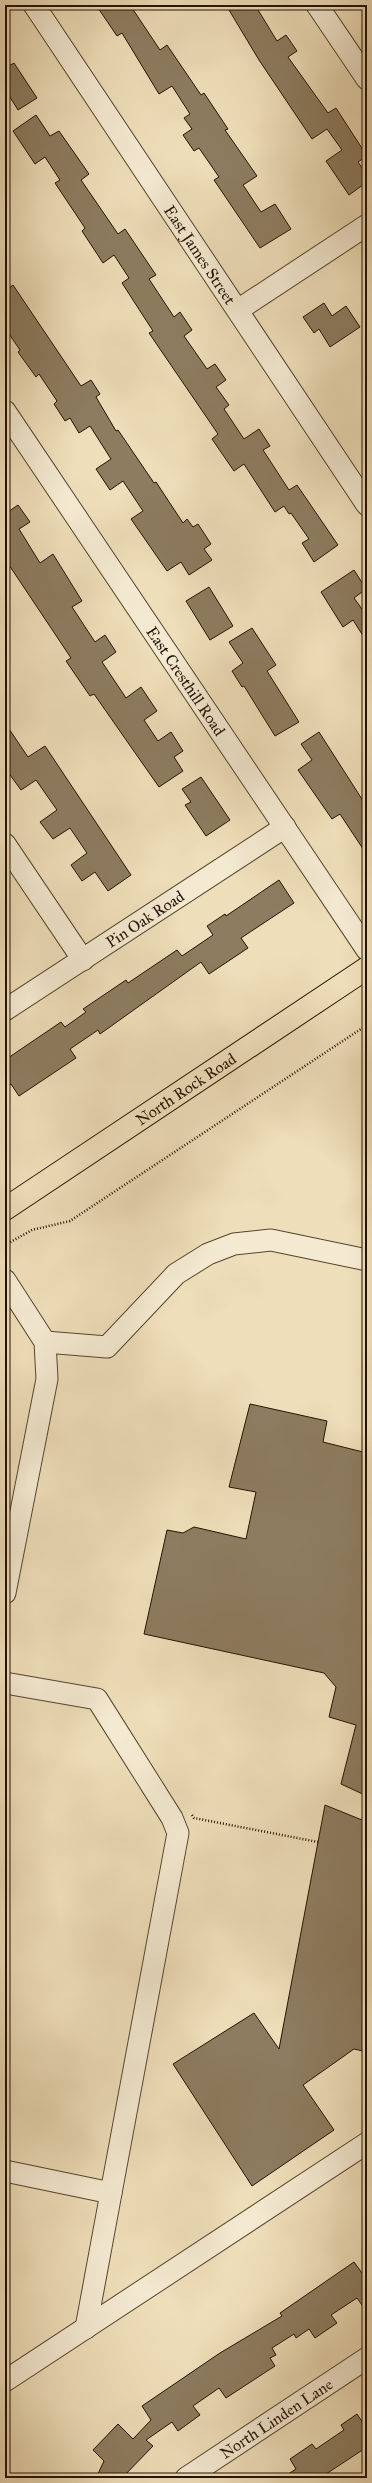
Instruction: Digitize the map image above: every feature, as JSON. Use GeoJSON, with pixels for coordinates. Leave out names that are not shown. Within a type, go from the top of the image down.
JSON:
{"type":"FeatureCollection","features":[{"type":"Feature","properties":{"kind":"main road","name":"North Rock Road"},"geometry":{"type":"LineString","coordinates":[[5,1209],[367,968]]}},
{"type":"Feature","properties":{"kind":"street","name":"East James Street"},"geometry":{"type":"LineString","coordinates":[[34,5],[366,502]]}},
{"type":"Feature","properties":{"kind":"street"},"geometry":{"type":"LineString","coordinates":[[317,5],[367,79]]}},
{"type":"Feature","properties":{"kind":"street"},"geometry":{"type":"LineString","coordinates":[[238,310],[367,225]]}},
{"type":"Feature","properties":{"kind":"street","name":"East Cresthill Road"},"geometry":{"type":"LineString","coordinates":[[5,411],[367,950]]}},
{"type":"Feature","properties":{"kind":"street","name":"Pin Oak Road"},"geometry":{"type":"LineString","coordinates":[[5,1010],[285,827]]}},
{"type":"Feature","properties":{"kind":"street"},"geometry":{"type":"LineString","coordinates":[[5,844],[83,960]]}},
{"type":"Feature","properties":{"kind":"street"},"geometry":{"type":"LineString","coordinates":[[5,1309],[45,1342],[107,1347],[176,1274],[208,1254],[234,1244],[271,1240],[367,1260]]}},
{"type":"Feature","properties":{"kind":"street"},"geometry":{"type":"LineString","coordinates":[[5,1280],[45,1342],[47,1379],[5,1593]]}},
{"type":"Feature","properties":{"kind":"street"},"geometry":{"type":"LineString","coordinates":[[5,1684],[97,1699],[172,1818],[178,1833],[86,2328]]}},
{"type":"Feature","properties":{"kind":"street"},"geometry":{"type":"LineString","coordinates":[[5,2381],[367,2143]]}},
{"type":"Feature","properties":{"kind":"street"},"geometry":{"type":"LineString","coordinates":[[5,2171],[111,2193]]}},
{"type":"Feature","properties":{"kind":"street","name":"North Linden Lane"},"geometry":{"type":"LineString","coordinates":[[186,2478],[367,2358]]}},
{"type":"Feature","properties":{"kind":"path"},"geometry":{"type":"LineString","coordinates":[[5,1245],[32,1230],[70,1222],[367,1025]]}},
{"type":"Feature","properties":{"kind":"path"},"geometry":{"type":"LineString","coordinates":[[190,1811],[194,1818],[318,1842]]}},
{"type":"Feature","properties":{"kind":"building"},"geometry":{"type":"Polygon","coordinates":[[[96,5],[130,5],[160,50],[167,45],[201,95],[204,93],[228,129],[225,130],[257,176],[243,185],[261,212],[275,204],[291,229],[260,248],[214,180],[219,177],[199,148],[194,151],[183,135],[192,129],[184,118],[190,114],[172,86],[159,94],[122,33],[117,36],[96,5]]]}},
{"type":"Feature","properties":{"kind":"building"},"geometry":{"type":"Polygon","coordinates":[[[226,5],[255,5],[277,41],[286,35],[297,51],[288,57],[328,113],[336,108],[367,156],[358,162],[367,175],[367,182],[349,195],[326,161],[342,150],[327,129],[312,139],[259,60],[226,5]]]}},
{"type":"Feature","properties":{"kind":"building"},"geometry":{"type":"Polygon","coordinates":[[[14,63],[37,98],[18,110],[5,89],[5,68],[14,63]]]}},
{"type":"Feature","properties":{"kind":"building"},"geometry":{"type":"Polygon","coordinates":[[[36,115],[50,136],[59,131],[89,174],[81,180],[118,234],[125,229],[156,275],[149,279],[174,317],[180,312],[192,330],[184,336],[207,369],[215,364],[226,380],[216,387],[229,405],[224,409],[244,439],[259,429],[270,446],[263,450],[289,490],[297,485],[338,545],[314,562],[302,543],[309,539],[291,513],[289,514],[284,506],[275,512],[244,464],[234,471],[212,439],[218,434],[149,333],[153,331],[122,283],[129,278],[114,255],[103,263],[82,231],[85,228],[55,183],[60,180],[45,157],[35,164],[13,131],[36,115]]]}},
{"type":"Feature","properties":{"kind":"building"},"geometry":{"type":"Polygon","coordinates":[[[13,285],[81,386],[91,380],[100,394],[96,397],[116,431],[118,430],[154,483],[156,482],[183,523],[187,519],[193,527],[198,524],[211,544],[204,549],[212,560],[189,575],[181,562],[167,571],[131,519],[143,511],[123,481],[110,490],[96,469],[111,459],[90,426],[79,433],[70,418],[65,421],[54,404],[57,401],[39,374],[36,377],[18,352],[20,350],[5,328],[5,291],[13,285]]]}},
{"type":"Feature","properties":{"kind":"building"},"geometry":{"type":"Polygon","coordinates":[[[324,303],[332,316],[346,306],[360,327],[330,347],[319,329],[314,333],[303,317],[324,303]]]}},
{"type":"Feature","properties":{"kind":"building"},"geometry":{"type":"Polygon","coordinates":[[[18,505],[30,522],[19,529],[40,563],[53,554],[82,601],[72,607],[95,642],[105,635],[116,652],[102,662],[126,698],[141,687],[157,711],[144,720],[158,741],[171,732],[183,751],[174,757],[183,771],[159,787],[94,694],[90,696],[66,661],[71,658],[5,559],[5,508],[8,512],[18,505]]]}},
{"type":"Feature","properties":{"kind":"building"},"geometry":{"type":"Polygon","coordinates":[[[354,570],[366,589],[354,598],[367,616],[367,642],[353,620],[343,627],[321,592],[354,570]]]}},
{"type":"Feature","properties":{"kind":"building"},"geometry":{"type":"Polygon","coordinates":[[[209,587],[233,626],[210,640],[186,601],[209,587]]]}},
{"type":"Feature","properties":{"kind":"building"},"geometry":{"type":"Polygon","coordinates":[[[252,628],[276,665],[267,671],[299,722],[275,736],[244,686],[242,687],[232,671],[243,663],[229,642],[252,628]]]}},
{"type":"Feature","properties":{"kind":"building"},"geometry":{"type":"Polygon","coordinates":[[[5,723],[28,757],[45,746],[131,875],[108,891],[95,872],[82,881],[71,865],[87,853],[70,828],[53,839],[40,822],[57,810],[36,780],[21,790],[5,768],[5,723]]]}},
{"type":"Feature","properties":{"kind":"building"},"geometry":{"type":"Polygon","coordinates":[[[319,732],[367,807],[367,855],[340,814],[332,819],[298,770],[312,760],[301,744],[319,732]]]}},
{"type":"Feature","properties":{"kind":"building"},"geometry":{"type":"Polygon","coordinates":[[[201,777],[230,820],[206,836],[185,805],[191,802],[182,789],[201,777]]]}},
{"type":"Feature","properties":{"kind":"building"},"geometry":{"type":"Polygon","coordinates":[[[279,880],[294,903],[241,938],[248,948],[209,974],[201,962],[100,1034],[98,1030],[70,1049],[76,1058],[19,1096],[11,1084],[5,1088],[5,1060],[61,1022],[65,1027],[86,1012],[83,1009],[126,980],[128,983],[177,950],[182,956],[213,935],[207,926],[225,914],[226,916],[279,880]]]}},
{"type":"Feature","properties":{"kind":"building"},"geometry":{"type":"Polygon","coordinates":[[[250,1404],[327,1421],[323,1442],[367,1453],[367,1796],[341,1784],[356,1725],[329,1717],[336,1687],[324,1673],[144,1634],[167,1530],[183,1533],[194,1527],[246,1539],[256,1492],[229,1487],[250,1404]]]}},
{"type":"Feature","properties":{"kind":"building"},"geometry":{"type":"Polygon","coordinates":[[[325,1805],[367,1822],[367,2052],[354,2049],[303,2085],[334,2130],[252,2186],[173,2064],[254,2013],[279,2049],[325,1805]]]}},
{"type":"Feature","properties":{"kind":"building"},"geometry":{"type":"Polygon","coordinates":[[[354,2262],[367,2280],[367,2312],[357,2298],[331,2315],[337,2323],[315,2338],[309,2329],[296,2338],[294,2334],[272,2348],[276,2355],[270,2358],[275,2366],[226,2398],[219,2388],[193,2406],[200,2415],[178,2431],[172,2422],[146,2440],[153,2446],[122,2478],[96,2478],[104,2461],[93,2450],[118,2424],[133,2439],[151,2420],[142,2406],[220,2353],[282,2316],[280,2313],[354,2262]]]}},
{"type":"Feature","properties":{"kind":"building"},"geometry":{"type":"Polygon","coordinates":[[[357,2414],[367,2429],[367,2447],[320,2478],[282,2478],[296,2469],[290,2459],[312,2444],[316,2449],[344,2430],[341,2425],[357,2414]]]}}]}
